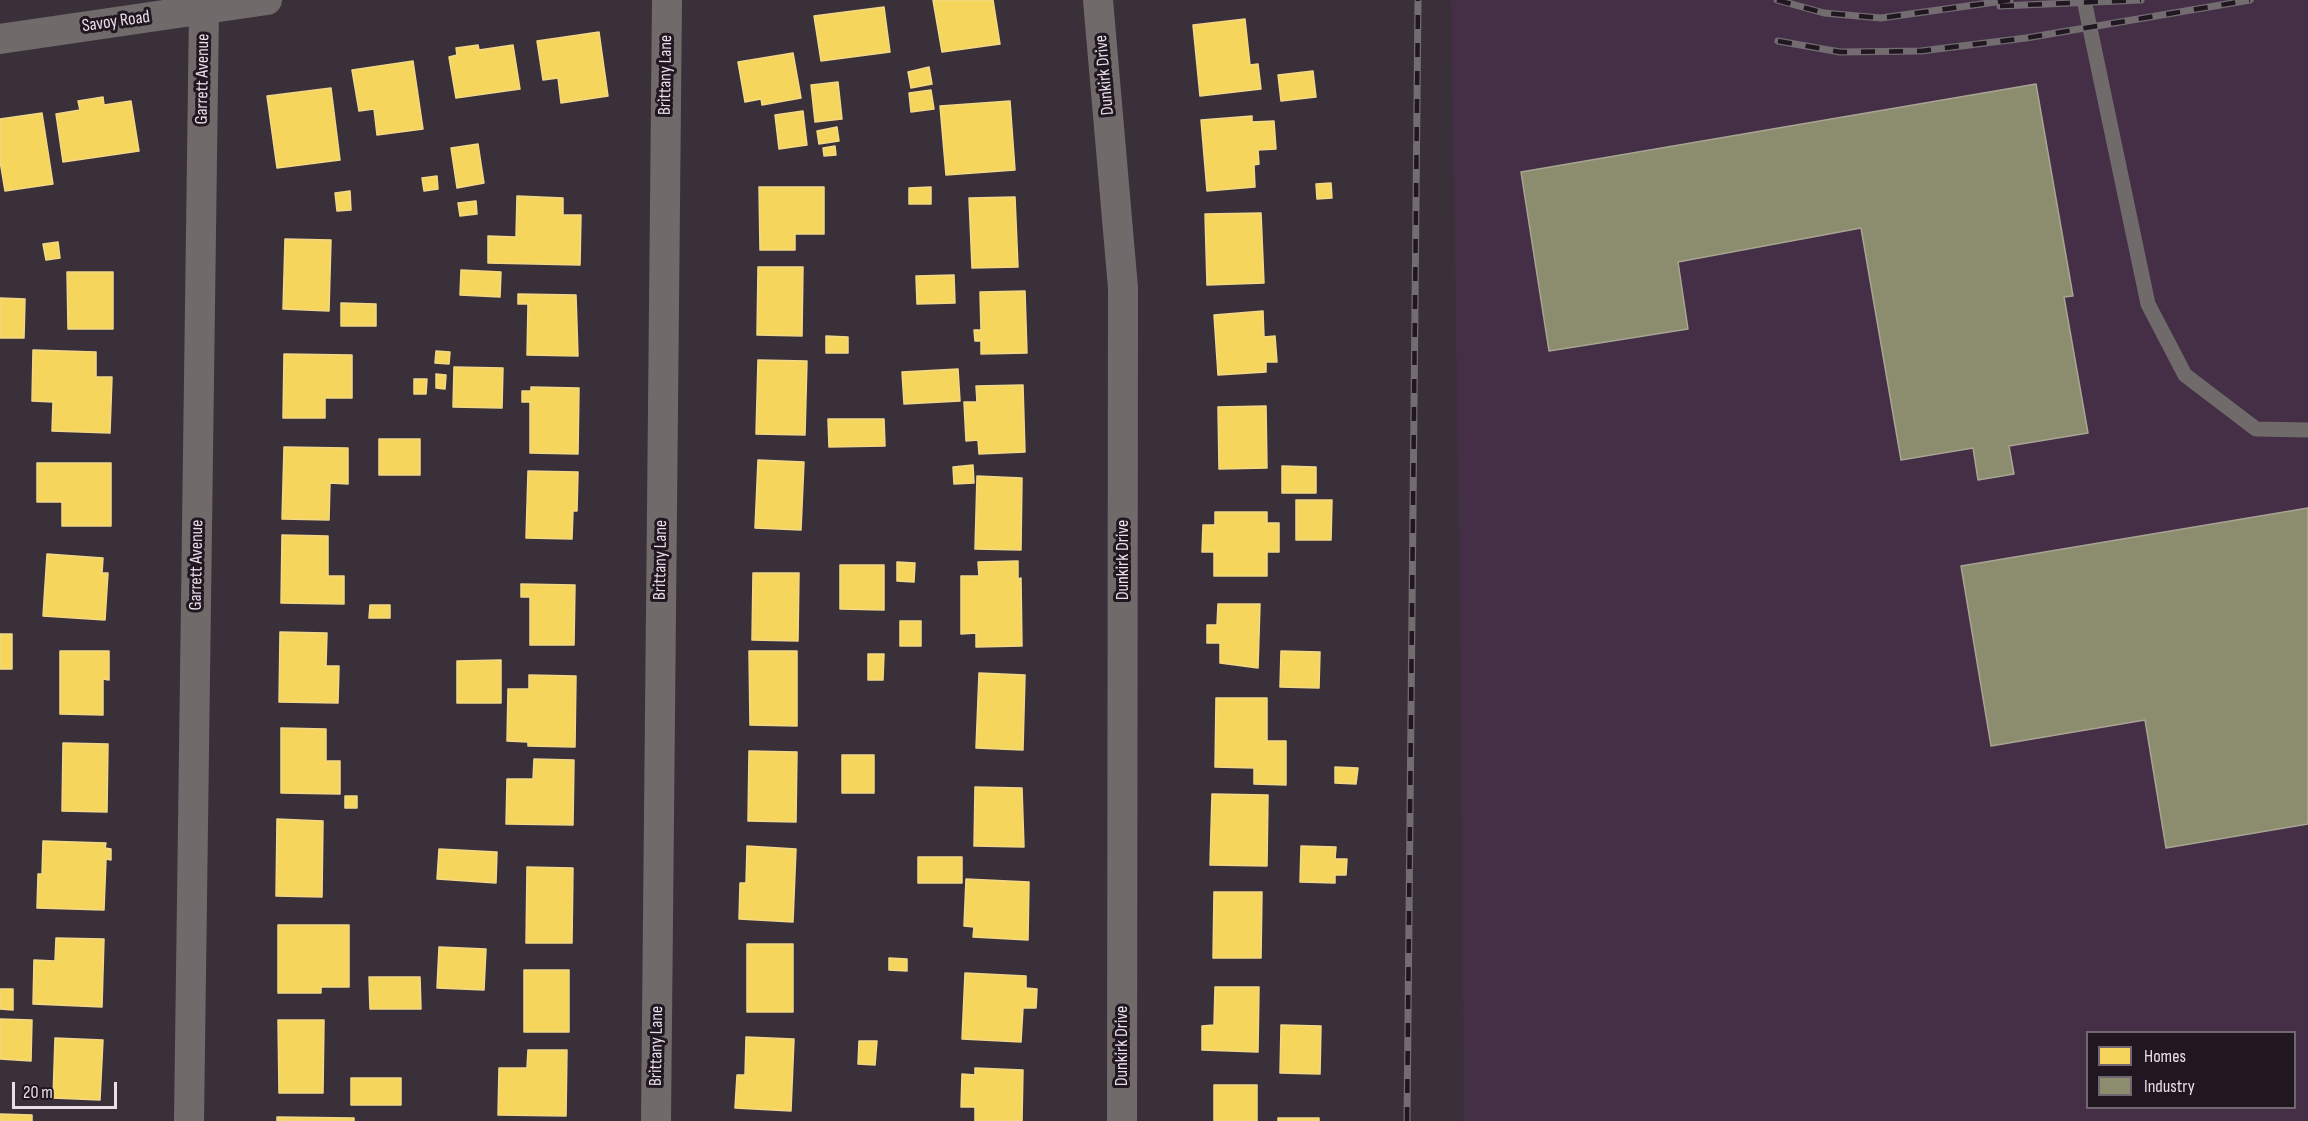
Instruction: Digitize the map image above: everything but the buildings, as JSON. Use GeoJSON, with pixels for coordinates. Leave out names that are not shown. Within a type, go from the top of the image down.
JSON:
{"type":"FeatureCollection","features":[{"type":"Feature","properties":{"kind":"street","name":"Savoy Road"},"geometry":{"type":"LineString","coordinates":[[0,39],[267,0]]}},
{"type":"Feature","properties":{"kind":"street","name":"Brittany Lane"},"geometry":{"type":"LineString","coordinates":[[656,1121],[667,0]]}},
{"type":"Feature","properties":{"kind":"street","name":"Dunkirk Drive"},"geometry":{"type":"LineString","coordinates":[[1098,0],[1123,288],[1122,1121]]}},
{"type":"Feature","properties":{"kind":"street","name":"Garrett Avenue"},"geometry":{"type":"LineString","coordinates":[[189,1121],[204,9]]}},
{"type":"Feature","properties":{"kind":"lane"},"geometry":{"type":"LineString","coordinates":[[2084,0],[2148,304],[2158,324],[2185,375],[2256,429],[2308,430]]}},
{"type":"Feature","properties":{"kind":"shaded area"},"geometry":{"type":"Polygon","coordinates":[[[1451,0],[2308,0],[2308,1121],[1464,1121],[1460,592],[1451,0]]]}},
{"type":"Feature","properties":{"kind":"railway"},"geometry":{"type":"LineString","coordinates":[[1407,1121],[1418,0]]}},
{"type":"Feature","properties":{"kind":"railway"},"geometry":{"type":"LineString","coordinates":[[1777,0],[1824,13],[1881,18],[2010,0]]}},
{"type":"Feature","properties":{"kind":"railway"},"geometry":{"type":"LineString","coordinates":[[2000,6],[2141,0]]}},
{"type":"Feature","properties":{"kind":"railway"},"geometry":{"type":"LineString","coordinates":[[1778,41],[1840,52],[1921,51],[2026,38],[2250,0]]}}]}
